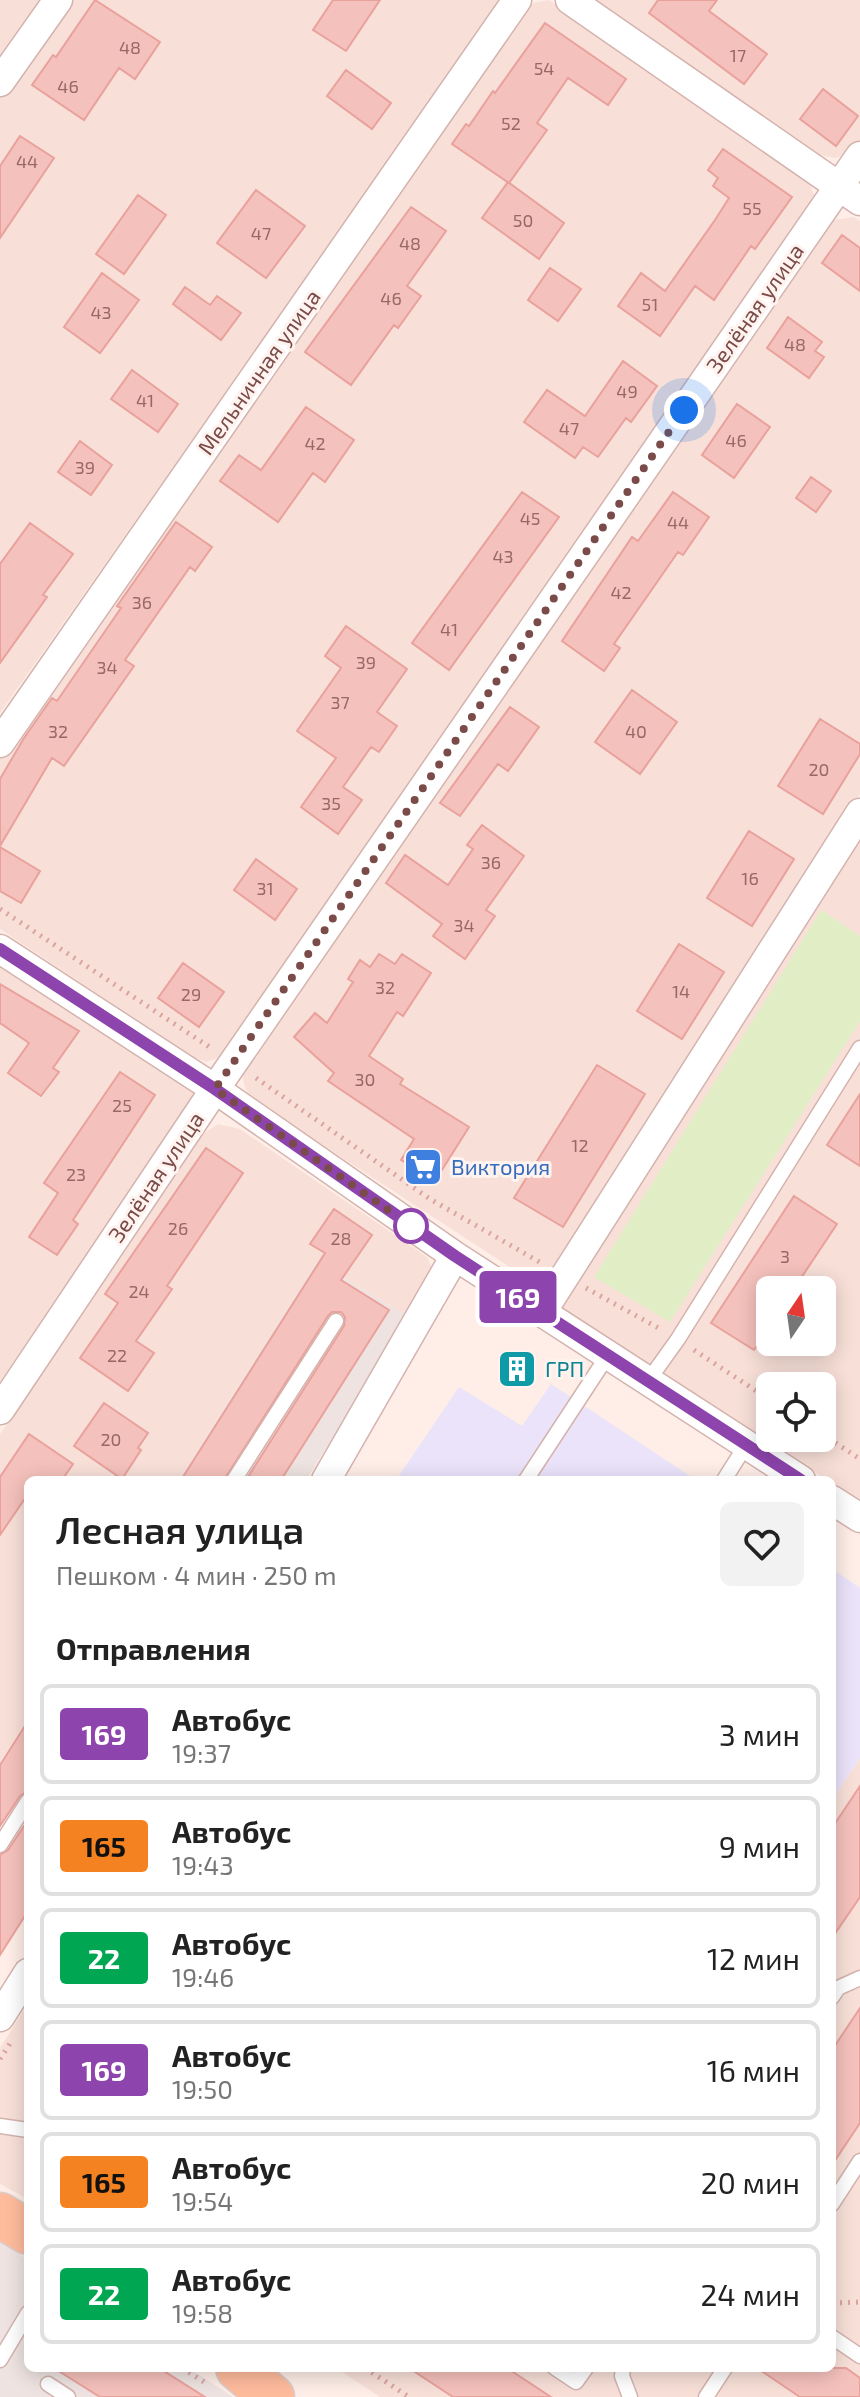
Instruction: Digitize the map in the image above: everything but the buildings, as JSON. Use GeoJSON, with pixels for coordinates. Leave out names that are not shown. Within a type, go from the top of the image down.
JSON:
{"type":"FeatureCollection","features":[{"type":"Feature","properties":{"kind":"main road"},"geometry":{"type":"LineString","coordinates":[[0,2215],[24,2230]]}},
{"type":"Feature","properties":{"kind":"street"},"geometry":{"type":"LineString","coordinates":[[0,82],[58,0]]}},
{"type":"Feature","properties":{"kind":"street","name":"Мельничная улица"},"geometry":{"type":"LineString","coordinates":[[0,743],[517,0]]}},
{"type":"Feature","properties":{"kind":"street"},"geometry":{"type":"LineString","coordinates":[[570,0],[849,194]]}},
{"type":"Feature","properties":{"kind":"street","name":"Зелёная улица"},"geometry":{"type":"LineString","coordinates":[[0,1410],[215,1089],[849,194],[860,156]]}},
{"type":"Feature","properties":{"kind":"street"},"geometry":{"type":"LineString","coordinates":[[542,1312],[860,813]]}},
{"type":"Feature","properties":{"kind":"street"},"geometry":{"type":"LineString","coordinates":[[0,949],[215,1089],[455,1256],[795,1476]]}},
{"type":"Feature","properties":{"kind":"street"},"geometry":{"type":"LineString","coordinates":[[328,1476],[455,1256]]}},
{"type":"Feature","properties":{"kind":"street"},"geometry":{"type":"LineString","coordinates":[[836,1503],[860,1518]]}},
{"type":"Feature","properties":{"kind":"street"},"geometry":{"type":"LineString","coordinates":[[0,2017],[24,1979]]}},
{"type":"Feature","properties":{"kind":"lane"},"geometry":{"type":"LineString","coordinates":[[648,1381],[678,1339],[860,1048]]}},
{"type":"Feature","properties":{"kind":"lane"},"geometry":{"type":"LineString","coordinates":[[237,1476],[336,1321]]}},
{"type":"Feature","properties":{"kind":"lane"},"geometry":{"type":"LineString","coordinates":[[529,1476],[608,1355]]}},
{"type":"Feature","properties":{"kind":"lane"},"geometry":{"type":"LineString","coordinates":[[727,1476],[746,1445]]}},
{"type":"Feature","properties":{"kind":"lane"},"geometry":{"type":"LineString","coordinates":[[0,1845],[24,1807]]}},
{"type":"Feature","properties":{"kind":"lane"},"geometry":{"type":"LineString","coordinates":[[836,1991],[860,1978]]}},
{"type":"Feature","properties":{"kind":"lane"},"geometry":{"type":"LineString","coordinates":[[0,2126],[24,2129]]}},
{"type":"Feature","properties":{"kind":"lane"},"geometry":{"type":"LineString","coordinates":[[836,2198],[860,2161]]}},
{"type":"Feature","properties":{"kind":"lane"},"geometry":{"type":"LineString","coordinates":[[0,2360],[24,2320]]}},
{"type":"Feature","properties":{"kind":"lane"},"geometry":{"type":"LineString","coordinates":[[836,2340],[860,2356]]}},
{"type":"Feature","properties":{"kind":"lane"},"geometry":{"type":"LineString","coordinates":[[561,2372],[576,2382],[583,2372]]}},
{"type":"Feature","properties":{"kind":"lane"},"geometry":{"type":"LineString","coordinates":[[622,2372],[630,2397]]}},
{"type":"Feature","properties":{"kind":"lane"},"geometry":{"type":"LineString","coordinates":[[706,2397],[722,2372]]}},
{"type":"Feature","properties":{"kind":"lane"},"geometry":{"type":"LineString","coordinates":[[48,2384],[68,2397]]}},
{"type":"Feature","properties":{"kind":"path"},"geometry":{"type":"LineString","coordinates":[[0,909],[234,1063],[430,1199],[678,1339],[756,1391]]}},
{"type":"Feature","properties":{"kind":"path"},"geometry":{"type":"LineString","coordinates":[[836,1443],[860,1459]]}},
{"type":"Feature","properties":{"kind":"path"},"geometry":{"type":"LineString","coordinates":[[836,2303],[860,2302]]}},
{"type":"Feature","properties":{"kind":"path"},"geometry":{"type":"LineString","coordinates":[[371,2372],[409,2397]]}},
{"type":"Feature","properties":{"kind":"shaded area"},"geometry":{"type":"Polygon","coordinates":[[[0,0],[47,0],[0,66],[0,0]]]}},
{"type":"Feature","properties":{"kind":"shaded area"},"geometry":{"type":"Polygon","coordinates":[[[67,0],[502,0],[0,713],[0,97],[67,0]]]}},
{"type":"Feature","properties":{"kind":"shaded area"},"geometry":{"type":"Polygon","coordinates":[[[549,0],[807,178],[815,197],[230,1046],[220,1057],[207,1062],[193,1057],[0,929],[0,758],[522,12],[533,3],[549,0]]]}},
{"type":"Feature","properties":{"kind":"shaded area"},"geometry":{"type":"Polygon","coordinates":[[[596,0],[860,0],[860,144],[851,153],[835,158],[814,154],[596,0]]]}},
{"type":"Feature","properties":{"kind":"shaded area"},"geometry":{"type":"Polygon","coordinates":[[[854,217],[860,221],[860,794],[545,1290],[249,1097],[242,1072],[824,226],[834,220],[854,217]]]}},
{"type":"Feature","properties":{"kind":"shaded area"},"geometry":{"type":"Polygon","coordinates":[[[860,833],[860,1501],[836,1486],[836,1476],[821,1476],[784,1452],[836,1452],[836,1372],[756,1372],[756,1434],[561,1308],[860,833]]]}},
{"type":"Feature","properties":{"kind":"shaded area"},"geometry":{"type":"Polygon","coordinates":[[[0,962],[192,1089],[196,1105],[0,1399],[0,962]]]}},
{"type":"Feature","properties":{"kind":"shaded area"},"geometry":{"type":"Polygon","coordinates":[[[218,1124],[240,1129],[427,1257],[434,1272],[409,1317],[317,1262],[182,1476],[24,1476],[24,1724],[0,1762],[0,1434],[203,1134],[218,1124]]]}},
{"type":"Feature","properties":{"kind":"shaded area"},"geometry":{"type":"Polygon","coordinates":[[[317,1262],[409,1317],[309,1476],[182,1476],[317,1262]]]}},
{"type":"Feature","properties":{"kind":"shaded area"},"geometry":{"type":"Polygon","coordinates":[[[551,1384],[690,1476],[399,1476],[459,1387],[522,1426],[551,1384]]]}},
{"type":"Feature","properties":{"kind":"shaded area"},"geometry":{"type":"Polygon","coordinates":[[[836,1572],[860,1588],[860,1758],[836,1794],[836,1572]]]}},
{"type":"Feature","properties":{"kind":"shaded area"},"geometry":{"type":"Polygon","coordinates":[[[860,1758],[860,2397],[380,2397],[342,2372],[836,2372],[836,1794],[860,1758]]]}},
{"type":"Feature","properties":{"kind":"shaded area"},"geometry":{"type":"Polygon","coordinates":[[[24,2010],[24,2197],[0,2184],[0,2048],[24,2010]]]}},
{"type":"Feature","properties":{"kind":"shaded area"},"geometry":{"type":"Polygon","coordinates":[[[0,2241],[24,2257],[24,2372],[195,2372],[233,2397],[0,2397],[0,2241]]]}},
{"type":"Feature","properties":{"kind":"green space"},"geometry":{"type":"Polygon","coordinates":[[[821,910],[860,936],[860,1021],[670,1322],[594,1277],[821,910]]]}},
{"type":"Feature","properties":{"kind":"bus line","name":"169"},"geometry":{"type":"LineString","coordinates":[[0,949],[215,1089],[455,1256],[795,1476]]}},
{"type":"Feature","properties":{"kind":"place","name":"Виктория"},"geometry":{"type":"Point","coordinates":[423,1167]}},
{"type":"Feature","properties":{"kind":"place","name":"ГРП"},"geometry":{"type":"Point","coordinates":[517,1369]}},
{"type":"Feature","properties":{"kind":"route"},"geometry":{"type":"LineString","coordinates":[[411,1226],[215,1089],[684,410]]}}]}
